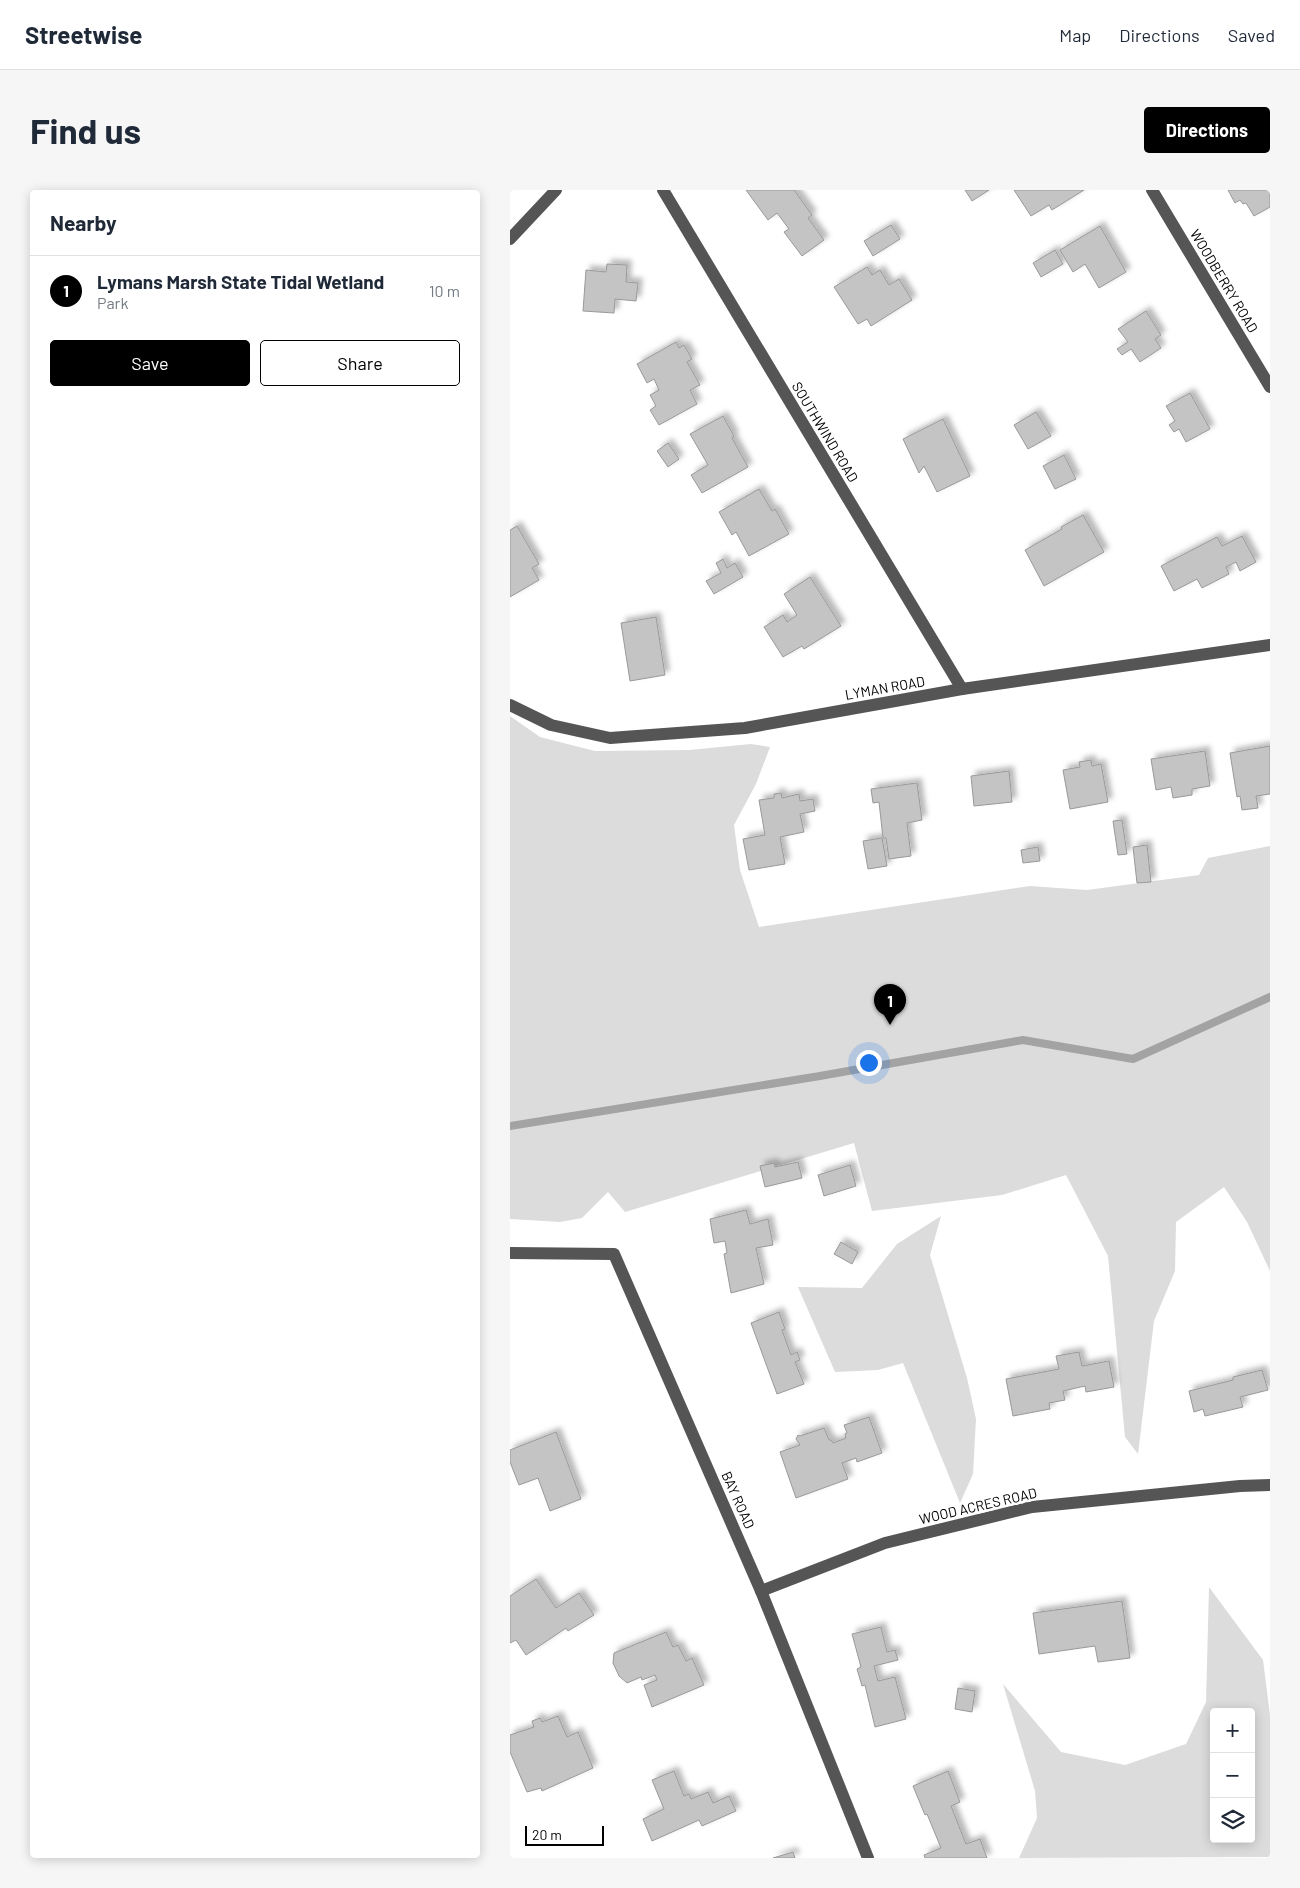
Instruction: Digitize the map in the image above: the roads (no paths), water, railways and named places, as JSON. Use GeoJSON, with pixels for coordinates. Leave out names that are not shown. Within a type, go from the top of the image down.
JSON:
{"type":"FeatureCollection","features":[{"type":"Feature","properties":{"kind":"street"},"geometry":{"type":"LineString","coordinates":[[510,239],[556,190]]}},
{"type":"Feature","properties":{"kind":"street","name":"SOUTHWIND ROAD"},"geometry":{"type":"LineString","coordinates":[[663,190],[962,689]]}},
{"type":"Feature","properties":{"kind":"street","name":"WOODBERRY ROAD"},"geometry":{"type":"LineString","coordinates":[[1152,190],[1270,387]]}},
{"type":"Feature","properties":{"kind":"street","name":"LYMAN ROAD"},"geometry":{"type":"LineString","coordinates":[[510,705],[551,725],[610,738],[745,728],[962,689],[1270,645]]}},
{"type":"Feature","properties":{"kind":"street","name":"BAY ROAD"},"geometry":{"type":"LineString","coordinates":[[510,1252],[614,1254],[762,1591],[868,1858]]}},
{"type":"Feature","properties":{"kind":"street","name":"WOOD ACRES ROAD"},"geometry":{"type":"LineString","coordinates":[[762,1591],[885,1543],[1032,1506],[1270,1485]]}},
{"type":"Feature","properties":{"kind":"waterway"},"geometry":{"type":"LineString","coordinates":[[510,1126],[820,1076],[1023,1040],[1133,1059],[1270,997]]}},
{"type":"Feature","properties":{"kind":"place","name":"Lymans Marsh State Tidal Wetland"},"geometry":{"type":"Point","coordinates":[890,1025]}}]}
